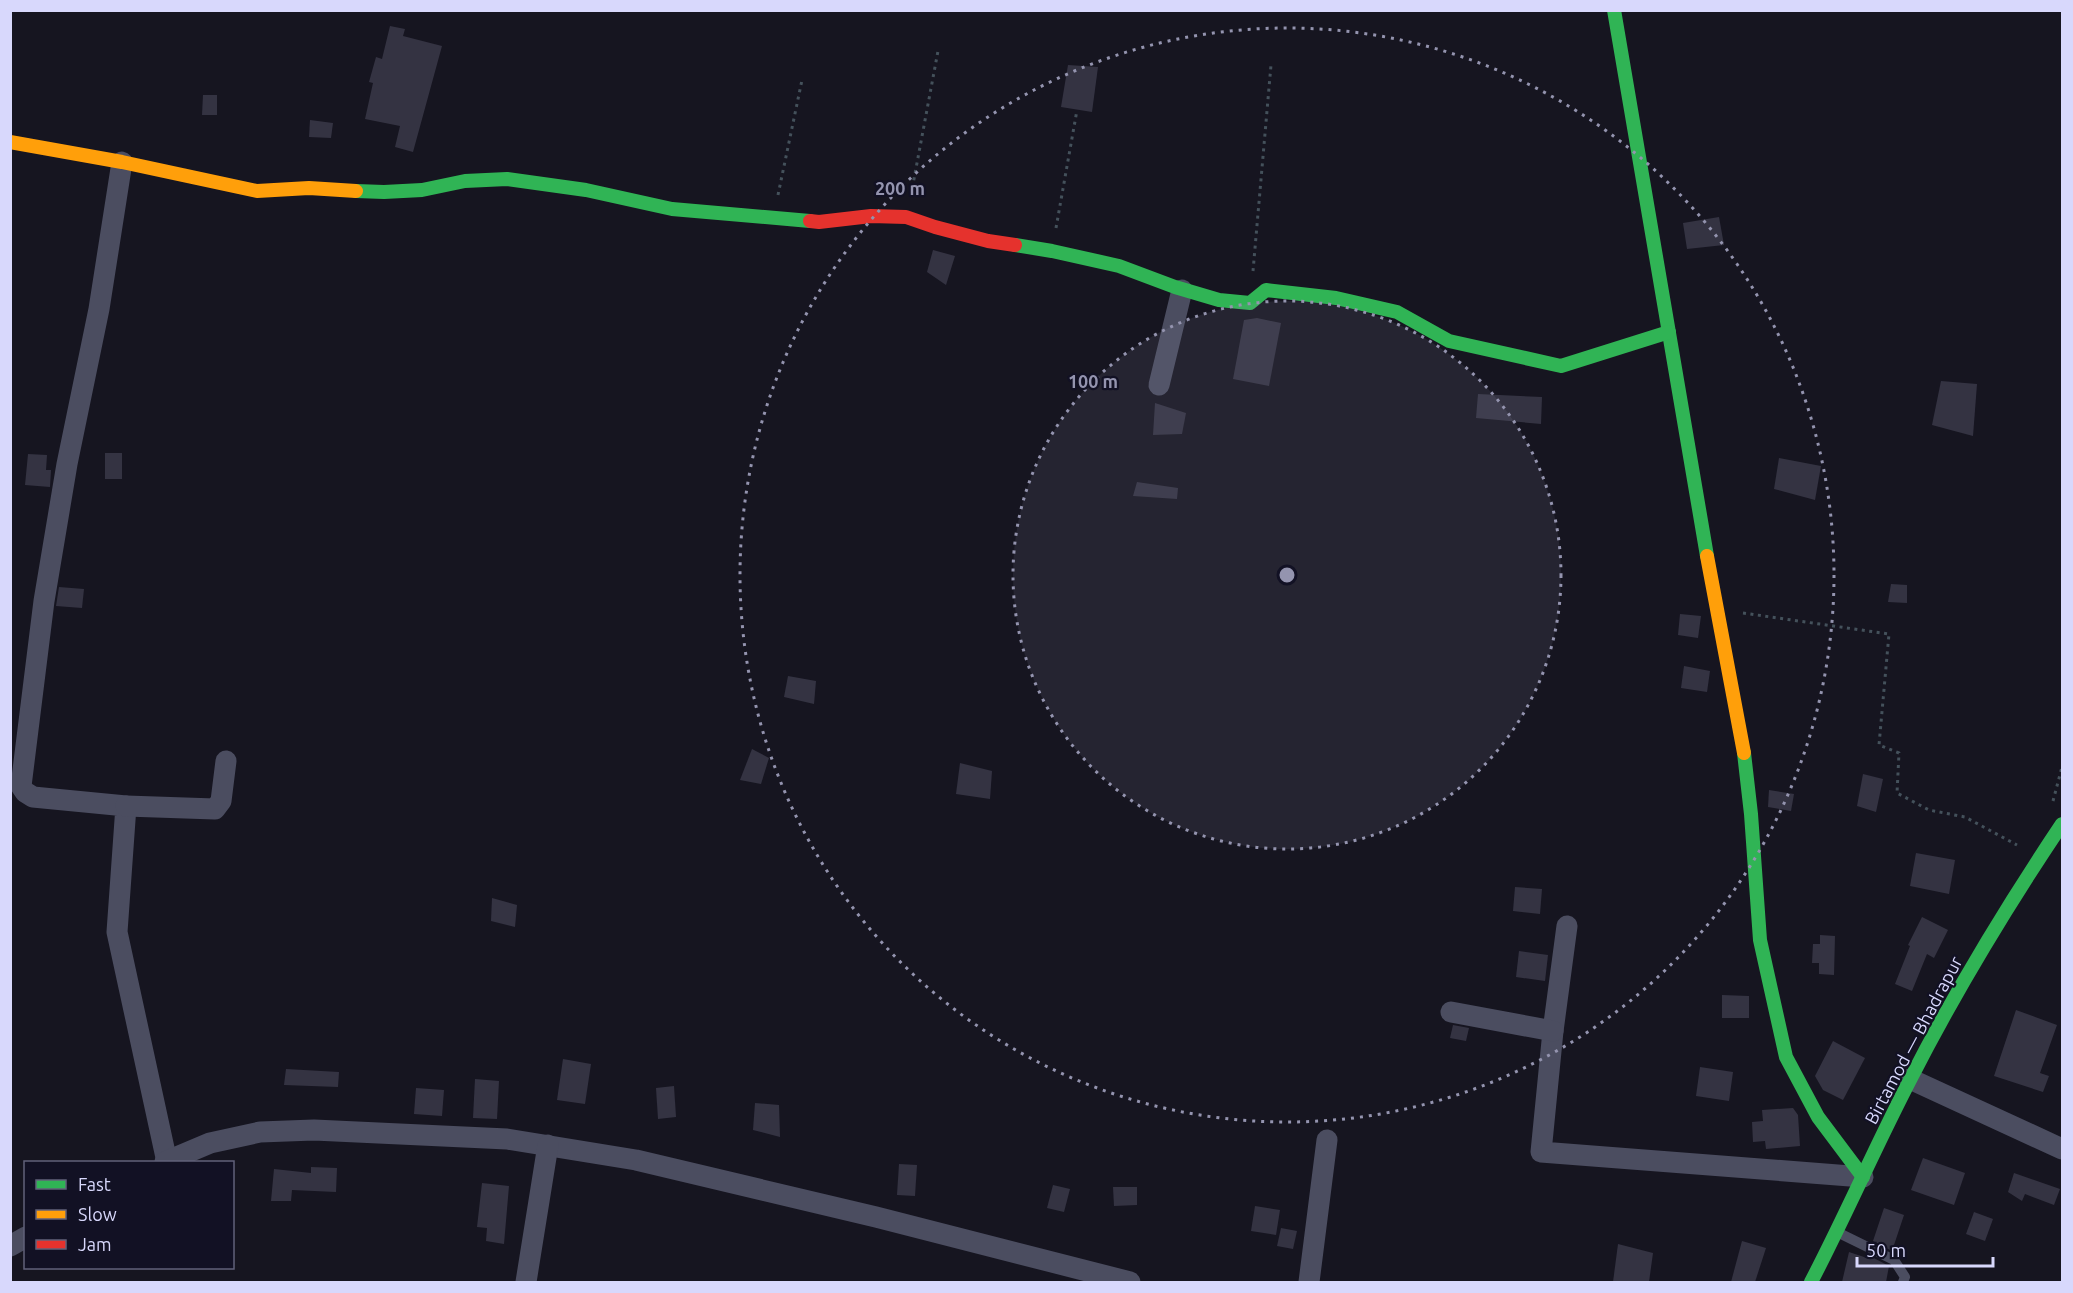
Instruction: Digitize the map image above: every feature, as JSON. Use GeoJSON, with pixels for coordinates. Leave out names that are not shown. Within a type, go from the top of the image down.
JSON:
{"type":"FeatureCollection","features":[{"type":"Feature","properties":{"kind":"street"},"geometry":{"type":"LineString","coordinates":[[1614,10],[1701,524],[1742,739],[1760,940],[1785,1057],[1818,1117],[1863,1177]]}},
{"type":"Feature","properties":{"kind":"street"},"geometry":{"type":"LineString","coordinates":[[10,142],[122,162],[257,191],[309,188],[384,192],[422,189],[465,181],[507,179],[586,190],[672,209],[819,222],[871,216],[906,217],[988,241],[1052,251],[1119,266],[1182,290],[1219,300],[1250,303],[1266,290],[1336,298],[1397,312],[1449,341],[1561,366],[1669,332]]}},
{"type":"Feature","properties":{"kind":"street"},"geometry":{"type":"LineString","coordinates":[[122,162],[99,309],[67,464],[44,601],[21,786],[33,797],[126,806],[215,809],[221,801],[226,760]]}},
{"type":"Feature","properties":{"kind":"street"},"geometry":{"type":"LineString","coordinates":[[1159,385],[1182,290]]}},
{"type":"Feature","properties":{"kind":"street"},"geometry":{"type":"LineString","coordinates":[[126,806],[117,932],[166,1161]]}},
{"type":"Feature","properties":{"kind":"street","name":"Birtamod — Bhadrapur"},"geometry":{"type":"LineString","coordinates":[[1811,1282],[1838,1233],[1910,1078],[1983,946],[2062,824]]}},
{"type":"Feature","properties":{"kind":"street"},"geometry":{"type":"LineString","coordinates":[[1567,926],[1553,1031],[1541,1152],[1863,1177]]}},
{"type":"Feature","properties":{"kind":"street"},"geometry":{"type":"LineString","coordinates":[[1450,1012],[1553,1031]]}},
{"type":"Feature","properties":{"kind":"street"},"geometry":{"type":"LineString","coordinates":[[1910,1078],[2062,1149]]}},
{"type":"Feature","properties":{"kind":"street"},"geometry":{"type":"LineString","coordinates":[[168,1161],[210,1143],[260,1132],[314,1130],[507,1139],[636,1160],[876,1216],[1130,1282]]}},
{"type":"Feature","properties":{"kind":"street"},"geometry":{"type":"LineString","coordinates":[[1309,1282],[1327,1140]]}},
{"type":"Feature","properties":{"kind":"street"},"geometry":{"type":"LineString","coordinates":[[526,1282],[549,1145]]}},
{"type":"Feature","properties":{"kind":"street"},"geometry":{"type":"LineString","coordinates":[[10,1246],[24,1239]]}},
{"type":"Feature","properties":{"kind":"lane"},"geometry":{"type":"LineString","coordinates":[[1838,1233],[1894,1260],[1905,1277],[1903,1282]]}},
{"type":"Feature","properties":{"kind":"path"},"geometry":{"type":"LineString","coordinates":[[906,217],[938,51]]}},
{"type":"Feature","properties":{"kind":"path"},"geometry":{"type":"LineString","coordinates":[[1250,303],[1271,65]]}},
{"type":"Feature","properties":{"kind":"path"},"geometry":{"type":"LineString","coordinates":[[773,218],[802,80]]}},
{"type":"Feature","properties":{"kind":"path"},"geometry":{"type":"LineString","coordinates":[[1052,251],[1077,110]]}},
{"type":"Feature","properties":{"kind":"path"},"geometry":{"type":"LineString","coordinates":[[1717,609],[1889,634],[1879,745],[1899,753],[1897,793],[1929,810],[1965,817],[2040,856]]}},
{"type":"Feature","properties":{"kind":"building"},"geometry":{"type":"Polygon","coordinates":[[[390,26],[405,29],[403,36],[442,46],[413,152],[395,147],[400,126],[365,119],[373,83],[369,82],[376,57],[382,59],[390,26]]]}},
{"type":"Feature","properties":{"kind":"building"},"geometry":{"type":"Polygon","coordinates":[[[1068,65],[1098,67],[1092,112],[1061,107],[1068,65]]]}},
{"type":"Feature","properties":{"kind":"building"},"geometry":{"type":"Polygon","coordinates":[[[203,95],[217,95],[217,115],[202,115],[203,95]]]}},
{"type":"Feature","properties":{"kind":"building"},"geometry":{"type":"Polygon","coordinates":[[[310,120],[333,123],[331,138],[309,137],[310,120]]]}},
{"type":"Feature","properties":{"kind":"building"},"geometry":{"type":"Polygon","coordinates":[[[1719,217],[1724,245],[1687,249],[1683,223],[1719,217]]]}},
{"type":"Feature","properties":{"kind":"building"},"geometry":{"type":"Polygon","coordinates":[[[933,250],[955,256],[946,285],[927,272],[933,250]]]}},
{"type":"Feature","properties":{"kind":"building"},"geometry":{"type":"Polygon","coordinates":[[[1257,318],[1281,323],[1269,386],[1233,379],[1244,320],[1257,318]]]}},
{"type":"Feature","properties":{"kind":"building"},"geometry":{"type":"Polygon","coordinates":[[[1941,381],[1977,384],[1973,436],[1932,425],[1941,381]]]}},
{"type":"Feature","properties":{"kind":"building"},"geometry":{"type":"Polygon","coordinates":[[[1478,394],[1542,397],[1541,424],[1476,418],[1478,394]]]}},
{"type":"Feature","properties":{"kind":"building"},"geometry":{"type":"Polygon","coordinates":[[[1155,403],[1186,413],[1182,434],[1153,435],[1155,403]]]}},
{"type":"Feature","properties":{"kind":"building"},"geometry":{"type":"Polygon","coordinates":[[[105,453],[122,453],[122,479],[105,479],[105,453]]]}},
{"type":"Feature","properties":{"kind":"building"},"geometry":{"type":"Polygon","coordinates":[[[28,454],[47,455],[46,470],[51,470],[50,487],[25,485],[28,454]]]}},
{"type":"Feature","properties":{"kind":"building"},"geometry":{"type":"Polygon","coordinates":[[[1779,458],[1821,466],[1815,500],[1774,489],[1779,458]]]}},
{"type":"Feature","properties":{"kind":"building"},"geometry":{"type":"Polygon","coordinates":[[[1137,482],[1178,488],[1177,499],[1133,496],[1137,482]]]}},
{"type":"Feature","properties":{"kind":"building"},"geometry":{"type":"Polygon","coordinates":[[[1891,584],[1907,585],[1907,603],[1888,602],[1891,584]]]}},
{"type":"Feature","properties":{"kind":"building"},"geometry":{"type":"Polygon","coordinates":[[[59,587],[84,589],[82,608],[56,606],[59,587]]]}},
{"type":"Feature","properties":{"kind":"building"},"geometry":{"type":"Polygon","coordinates":[[[1680,614],[1701,616],[1698,638],[1678,635],[1680,614]]]}},
{"type":"Feature","properties":{"kind":"building"},"geometry":{"type":"Polygon","coordinates":[[[1684,666],[1710,671],[1707,692],[1681,688],[1684,666]]]}},
{"type":"Feature","properties":{"kind":"building"},"geometry":{"type":"Polygon","coordinates":[[[788,676],[816,681],[814,704],[784,697],[788,676]]]}},
{"type":"Feature","properties":{"kind":"building"},"geometry":{"type":"Polygon","coordinates":[[[752,749],[769,758],[761,784],[740,780],[752,749]]]}},
{"type":"Feature","properties":{"kind":"building"},"geometry":{"type":"Polygon","coordinates":[[[960,763],[992,771],[990,799],[956,794],[960,763]]]}},
{"type":"Feature","properties":{"kind":"building"},"geometry":{"type":"Polygon","coordinates":[[[1863,774],[1883,779],[1876,812],[1857,806],[1863,774]]]}},
{"type":"Feature","properties":{"kind":"building"},"geometry":{"type":"Polygon","coordinates":[[[1769,790],[1794,794],[1791,811],[1768,807],[1769,790]]]}},
{"type":"Feature","properties":{"kind":"building"},"geometry":{"type":"Polygon","coordinates":[[[1916,853],[1955,860],[1949,894],[1910,886],[1916,853]]]}},
{"type":"Feature","properties":{"kind":"building"},"geometry":{"type":"Polygon","coordinates":[[[1515,887],[1542,889],[1540,914],[1513,911],[1515,887]]]}},
{"type":"Feature","properties":{"kind":"building"},"geometry":{"type":"Polygon","coordinates":[[[492,898],[517,905],[515,927],[491,921],[492,898]]]}},
{"type":"Feature","properties":{"kind":"building"},"geometry":{"type":"Polygon","coordinates":[[[1922,917],[1948,930],[1934,958],[1927,954],[1912,991],[1895,984],[1910,946],[1908,945],[1922,917]]]}},
{"type":"Feature","properties":{"kind":"building"},"geometry":{"type":"Polygon","coordinates":[[[1820,935],[1835,936],[1834,975],[1819,974],[1819,963],[1812,963],[1813,944],[1820,944],[1820,935]]]}},
{"type":"Feature","properties":{"kind":"building"},"geometry":{"type":"Polygon","coordinates":[[[1519,951],[1548,955],[1545,981],[1516,977],[1519,951]]]}},
{"type":"Feature","properties":{"kind":"building"},"geometry":{"type":"Polygon","coordinates":[[[1722,995],[1749,996],[1749,1018],[1722,1018],[1722,995]]]}},
{"type":"Feature","properties":{"kind":"building"},"geometry":{"type":"Polygon","coordinates":[[[2016,1010],[2057,1025],[2040,1073],[2049,1076],[2043,1092],[1994,1076],[2016,1010]]]}},
{"type":"Feature","properties":{"kind":"building"},"geometry":{"type":"Polygon","coordinates":[[[1453,1025],[1469,1028],[1466,1041],[1450,1038],[1453,1025]]]}},
{"type":"Feature","properties":{"kind":"building"},"geometry":{"type":"Polygon","coordinates":[[[1833,1041],[1865,1058],[1843,1100],[1823,1090],[1815,1076],[1833,1041]]]}},
{"type":"Feature","properties":{"kind":"building"},"geometry":{"type":"Polygon","coordinates":[[[563,1059],[591,1064],[585,1104],[557,1100],[563,1059]]]}},
{"type":"Feature","properties":{"kind":"building"},"geometry":{"type":"Polygon","coordinates":[[[1700,1067],[1733,1072],[1729,1101],[1696,1096],[1700,1067]]]}},
{"type":"Feature","properties":{"kind":"building"},"geometry":{"type":"Polygon","coordinates":[[[286,1069],[339,1072],[338,1087],[284,1085],[286,1069]]]}},
{"type":"Feature","properties":{"kind":"building"},"geometry":{"type":"Polygon","coordinates":[[[475,1079],[499,1081],[497,1119],[473,1118],[475,1079]]]}},
{"type":"Feature","properties":{"kind":"building"},"geometry":{"type":"Polygon","coordinates":[[[674,1086],[676,1117],[658,1119],[656,1088],[674,1086]]]}},
{"type":"Feature","properties":{"kind":"building"},"geometry":{"type":"Polygon","coordinates":[[[416,1088],[444,1090],[442,1116],[414,1114],[416,1088]]]}},
{"type":"Feature","properties":{"kind":"building"},"geometry":{"type":"Polygon","coordinates":[[[755,1103],[779,1105],[780,1137],[753,1130],[755,1103]]]}},
{"type":"Feature","properties":{"kind":"building"},"geometry":{"type":"Polygon","coordinates":[[[1793,1108],[1798,1115],[1800,1146],[1766,1149],[1765,1141],[1753,1142],[1752,1122],[1763,1121],[1762,1110],[1793,1108]]]}},
{"type":"Feature","properties":{"kind":"building"},"geometry":{"type":"Polygon","coordinates":[[[1923,1158],[1965,1173],[1954,1205],[1911,1190],[1923,1158]]]}},
{"type":"Feature","properties":{"kind":"building"},"geometry":{"type":"Polygon","coordinates":[[[899,1164],[917,1165],[915,1196],[897,1195],[899,1164]]]}},
{"type":"Feature","properties":{"kind":"building"},"geometry":{"type":"Polygon","coordinates":[[[311,1167],[337,1168],[336,1192],[292,1190],[291,1201],[271,1201],[274,1169],[311,1173],[311,1167]]]}},
{"type":"Feature","properties":{"kind":"building"},"geometry":{"type":"Polygon","coordinates":[[[2014,1173],[2060,1189],[2054,1205],[2025,1194],[2022,1201],[2008,1192],[2014,1173]]]}},
{"type":"Feature","properties":{"kind":"building"},"geometry":{"type":"Polygon","coordinates":[[[482,1183],[509,1186],[504,1244],[486,1241],[487,1228],[477,1227],[482,1183]]]}},
{"type":"Feature","properties":{"kind":"building"},"geometry":{"type":"Polygon","coordinates":[[[1053,1185],[1070,1189],[1064,1212],[1047,1208],[1053,1185]]]}},
{"type":"Feature","properties":{"kind":"building"},"geometry":{"type":"Polygon","coordinates":[[[1113,1187],[1137,1187],[1137,1205],[1114,1206],[1113,1187]]]}},
{"type":"Feature","properties":{"kind":"building"},"geometry":{"type":"Polygon","coordinates":[[[1255,1206],[1280,1210],[1276,1235],[1251,1231],[1255,1206]]]}},
{"type":"Feature","properties":{"kind":"building"},"geometry":{"type":"Polygon","coordinates":[[[1884,1208],[1904,1215],[1892,1251],[1873,1241],[1884,1208]]]}},
{"type":"Feature","properties":{"kind":"building"},"geometry":{"type":"Polygon","coordinates":[[[1974,1212],[1993,1219],[1985,1241],[1966,1234],[1974,1212]]]}},
{"type":"Feature","properties":{"kind":"building"},"geometry":{"type":"Polygon","coordinates":[[[1281,1228],[1297,1231],[1293,1249],[1277,1246],[1281,1228]]]}},
{"type":"Feature","properties":{"kind":"building"},"geometry":{"type":"Polygon","coordinates":[[[1742,1241],[1766,1248],[1755,1282],[1731,1282],[1742,1241]]]}},
{"type":"Feature","properties":{"kind":"building"},"geometry":{"type":"Polygon","coordinates":[[[1618,1244],[1653,1253],[1649,1282],[1613,1282],[1618,1244]]]}},
{"type":"Feature","properties":{"kind":"building"},"geometry":{"type":"Polygon","coordinates":[[[1849,1252],[1867,1258],[1868,1255],[1889,1266],[1886,1282],[1842,1282],[1849,1252]]]}},
{"type":"Feature","properties":{"kind":"traffic: fast"},"geometry":{"type":"LineString","coordinates":[[1614,10],[1707,556]]}},
{"type":"Feature","properties":{"kind":"traffic: fast"},"geometry":{"type":"LineString","coordinates":[[356,191],[422,190],[465,181],[507,179],[586,190],[672,209],[810,221]]}},
{"type":"Feature","properties":{"kind":"traffic: fast"},"geometry":{"type":"LineString","coordinates":[[1015,245],[1119,266],[1175,287],[1219,300],[1250,303],[1266,290],[1336,298],[1397,312],[1449,341],[1561,366],[1669,332]]}},
{"type":"Feature","properties":{"kind":"traffic: fast"},"geometry":{"type":"LineString","coordinates":[[1744,753],[1760,940],[1786,1057],[1818,1117],[1863,1177]]}},
{"type":"Feature","properties":{"kind":"traffic: fast"},"geometry":{"type":"LineString","coordinates":[[1811,1282],[1928,1045],[2002,917],[2062,824]]}},
{"type":"Feature","properties":{"kind":"traffic: slow"},"geometry":{"type":"LineString","coordinates":[[10,142],[122,162],[257,191],[309,188],[356,191]]}},
{"type":"Feature","properties":{"kind":"traffic: slow"},"geometry":{"type":"LineString","coordinates":[[1707,556],[1744,753]]}},
{"type":"Feature","properties":{"kind":"traffic: jam"},"geometry":{"type":"LineString","coordinates":[[810,221],[871,216],[906,217],[988,241],[1015,245]]}}]}
